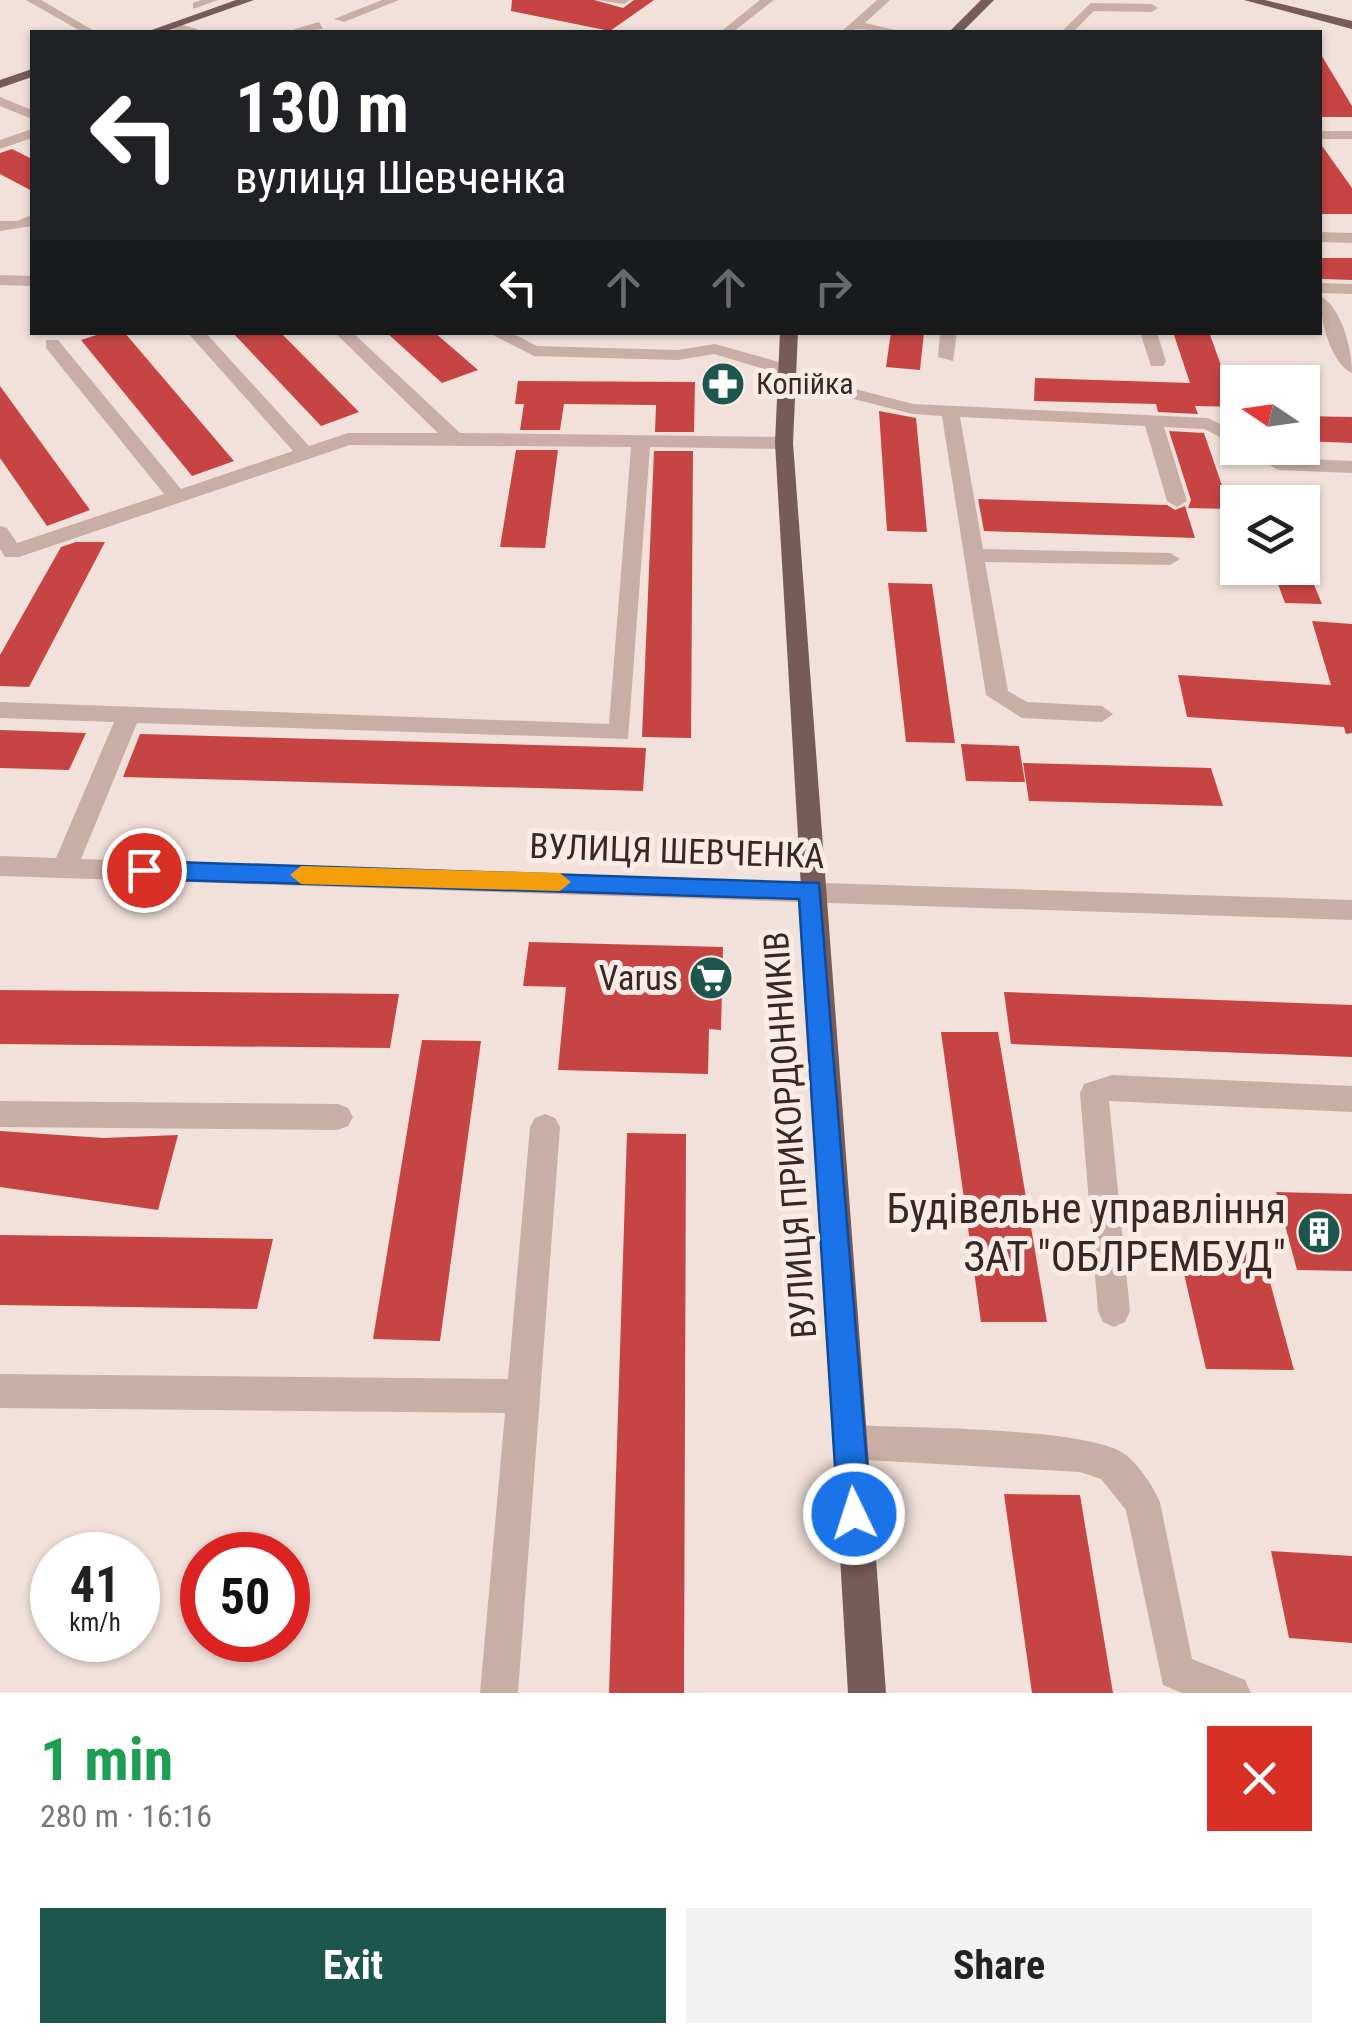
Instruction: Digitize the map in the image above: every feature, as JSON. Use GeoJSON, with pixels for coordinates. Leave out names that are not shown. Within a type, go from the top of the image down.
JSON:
{"type":"FeatureCollection","features":[{"type":"Feature","properties":{"kind":"main road"},"geometry":{"type":"LineString","coordinates":[[159,30],[248,0]]}},
{"type":"Feature","properties":{"kind":"main road"},"geometry":{"type":"LineString","coordinates":[[957,30],[988,0]]}},
{"type":"Feature","properties":{"kind":"main road"},"geometry":{"type":"LineString","coordinates":[[1250,0],[1352,25]]}},
{"type":"Feature","properties":{"kind":"main road"},"geometry":{"type":"LineString","coordinates":[[0,84],[30,74]]}},
{"type":"Feature","properties":{"kind":"main road","name":"ВУЛИЦЯ ПРИКОРДОННИКІВ"},"geometry":{"type":"LineString","coordinates":[[789,335],[784,443],[810,890],[867,1693]]}},
{"type":"Feature","properties":{"kind":"street"},"geometry":{"type":"LineString","coordinates":[[32,0],[86,30]]}},
{"type":"Feature","properties":{"kind":"street"},"geometry":{"type":"LineString","coordinates":[[197,6],[212,0]]}},
{"type":"Feature","properties":{"kind":"street"},"geometry":{"type":"LineString","coordinates":[[340,19],[393,0]]}},
{"type":"Feature","properties":{"kind":"street"},"geometry":{"type":"LineString","coordinates":[[604,0],[624,0]]}},
{"type":"Feature","properties":{"kind":"street"},"geometry":{"type":"LineString","coordinates":[[729,30],[768,0]]}},
{"type":"Feature","properties":{"kind":"street"},"geometry":{"type":"LineString","coordinates":[[851,29],[882,0]]}},
{"type":"Feature","properties":{"kind":"street"},"geometry":{"type":"LineString","coordinates":[[1070,30],[1090,7],[1152,8]]}},
{"type":"Feature","properties":{"kind":"street"},"geometry":{"type":"LineString","coordinates":[[172,26],[186,30]]}},
{"type":"Feature","properties":{"kind":"street"},"geometry":{"type":"LineString","coordinates":[[306,30],[319,26]]}},
{"type":"Feature","properties":{"kind":"street"},"geometry":{"type":"LineString","coordinates":[[0,101],[30,114]]}},
{"type":"Feature","properties":{"kind":"street"},"geometry":{"type":"LineString","coordinates":[[5,143],[30,134]]}},
{"type":"Feature","properties":{"kind":"street"},"geometry":{"type":"LineString","coordinates":[[1322,134],[1351,136]]}},
{"type":"Feature","properties":{"kind":"street"},"geometry":{"type":"LineString","coordinates":[[5,143],[30,150]]}},
{"type":"Feature","properties":{"kind":"street"},"geometry":{"type":"LineString","coordinates":[[3,230],[30,221]]}},
{"type":"Feature","properties":{"kind":"street"},"geometry":{"type":"LineString","coordinates":[[1322,237],[1352,238]]}},
{"type":"Feature","properties":{"kind":"street"},"geometry":{"type":"LineString","coordinates":[[0,280],[30,281]]}},
{"type":"Feature","properties":{"kind":"street"},"geometry":{"type":"LineString","coordinates":[[1322,288],[1352,289]]}},
{"type":"Feature","properties":{"kind":"street"},"geometry":{"type":"LineString","coordinates":[[1322,305],[1352,368]]}},
{"type":"Feature","properties":{"kind":"street"},"geometry":{"type":"LineString","coordinates":[[197,335],[305,454]]}},
{"type":"Feature","properties":{"kind":"street"},"geometry":{"type":"LineString","coordinates":[[345,335],[455,438]]}},
{"type":"Feature","properties":{"kind":"street"},"geometry":{"type":"LineString","coordinates":[[502,335],[534,351],[575,355],[678,355],[717,341],[788,374],[912,409],[1208,424],[1220,431]]}},
{"type":"Feature","properties":{"kind":"street"},"geometry":{"type":"LineString","coordinates":[[947,357],[949,335]]}},
{"type":"Feature","properties":{"kind":"street"},"geometry":{"type":"LineString","coordinates":[[1149,335],[1157,362]]}},
{"type":"Feature","properties":{"kind":"street"},"geometry":{"type":"LineString","coordinates":[[52,344],[177,497]]}},
{"type":"Feature","properties":{"kind":"street"},"geometry":{"type":"LineString","coordinates":[[950,411],[998,695],[1022,710],[1102,714]]}},
{"type":"Feature","properties":{"kind":"street"},"geometry":{"type":"LineString","coordinates":[[1152,421],[1177,501]]}},
{"type":"Feature","properties":{"kind":"street"},"geometry":{"type":"LineString","coordinates":[[0,573],[12,552],[348,439],[784,443]]}},
{"type":"Feature","properties":{"kind":"street"},"geometry":{"type":"LineString","coordinates":[[0,710],[620,733],[641,442]]}},
{"type":"Feature","properties":{"kind":"street"},"geometry":{"type":"LineString","coordinates":[[1303,465],[1352,467]]}},
{"type":"Feature","properties":{"kind":"street"},"geometry":{"type":"LineString","coordinates":[[0,532],[12,552]]}},
{"type":"Feature","properties":{"kind":"street"},"geometry":{"type":"LineString","coordinates":[[974,555],[1170,559]]}},
{"type":"Feature","properties":{"kind":"street"},"geometry":{"type":"LineString","coordinates":[[64,868],[129,715]]}},
{"type":"Feature","properties":{"kind":"street","name":"ВУЛИЦЯ ШЕВЧЕНКА"},"geometry":{"type":"LineString","coordinates":[[0,866],[1352,910]]}},
{"type":"Feature","properties":{"kind":"street"},"geometry":{"type":"LineString","coordinates":[[1114,1311],[1094,1092],[1112,1088],[1352,1099]]}},
{"type":"Feature","properties":{"kind":"street"},"geometry":{"type":"LineString","coordinates":[[0,1114],[338,1117]]}},
{"type":"Feature","properties":{"kind":"street"},"geometry":{"type":"LineString","coordinates":[[499,1693],[545,1126]]}},
{"type":"Feature","properties":{"kind":"street"},"geometry":{"type":"LineString","coordinates":[[0,1391],[524,1396]]}},
{"type":"Feature","properties":{"kind":"street"},"geometry":{"type":"LineString","coordinates":[[850,1442],[1080,1455],[1112,1466],[1142,1502],[1176,1672],[1232,1693]]}},
{"type":"Feature","properties":{"kind":"building"},"geometry":{"type":"Polygon","coordinates":[[[512,0],[594,0],[623,8],[634,0],[654,0],[611,30],[511,11],[512,0]]]}},
{"type":"Feature","properties":{"kind":"building"},"geometry":{"type":"Polygon","coordinates":[[[1322,56],[1352,106],[1352,117],[1322,117],[1322,56]]]}},
{"type":"Feature","properties":{"kind":"building"},"geometry":{"type":"Polygon","coordinates":[[[1322,146],[1352,188],[1352,214],[1322,214],[1322,146]]]}},
{"type":"Feature","properties":{"kind":"building"},"geometry":{"type":"Polygon","coordinates":[[[12,149],[30,158],[30,190],[0,174],[0,153],[12,149]]]}},
{"type":"Feature","properties":{"kind":"building"},"geometry":{"type":"Polygon","coordinates":[[[1322,258],[1352,258],[1352,280],[1322,279],[1322,258]]]}},
{"type":"Feature","properties":{"kind":"building"},"geometry":{"type":"Polygon","coordinates":[[[97,335],[127,335],[234,461],[192,476],[81,340],[97,335]]]}},
{"type":"Feature","properties":{"kind":"building"},"geometry":{"type":"Polygon","coordinates":[[[235,335],[283,335],[359,412],[321,426],[235,335]]]}},
{"type":"Feature","properties":{"kind":"building"},"geometry":{"type":"Polygon","coordinates":[[[389,335],[437,335],[478,370],[442,383],[389,335]]]}},
{"type":"Feature","properties":{"kind":"building"},"geometry":{"type":"Polygon","coordinates":[[[891,335],[924,335],[920,370],[886,367],[891,335]]]}},
{"type":"Feature","properties":{"kind":"building"},"geometry":{"type":"Polygon","coordinates":[[[1174,335],[1210,335],[1221,365],[1220,407],[1195,406],[1198,414],[1158,412],[1156,404],[1034,401],[1035,378],[1190,383],[1174,335]]]}},
{"type":"Feature","properties":{"kind":"building"},"geometry":{"type":"Polygon","coordinates":[[[518,381],[695,382],[694,432],[655,432],[656,405],[564,404],[560,430],[520,430],[524,404],[515,404],[518,381]]]}},
{"type":"Feature","properties":{"kind":"building"},"geometry":{"type":"Polygon","coordinates":[[[0,386],[90,510],[47,526],[0,458],[0,386]]]}},
{"type":"Feature","properties":{"kind":"building"},"geometry":{"type":"Polygon","coordinates":[[[879,411],[916,418],[927,532],[887,531],[879,411]]]}},
{"type":"Feature","properties":{"kind":"building"},"geometry":{"type":"Polygon","coordinates":[[[1320,416],[1352,417],[1352,443],[1320,442],[1320,416]]]}},
{"type":"Feature","properties":{"kind":"building"},"geometry":{"type":"Polygon","coordinates":[[[1169,431],[1204,433],[1222,485],[1220,509],[1188,508],[1191,500],[1169,431]]]}},
{"type":"Feature","properties":{"kind":"building"},"geometry":{"type":"Polygon","coordinates":[[[516,450],[558,450],[545,548],[500,547],[516,450]]]}},
{"type":"Feature","properties":{"kind":"building"},"geometry":{"type":"Polygon","coordinates":[[[654,451],[693,451],[691,738],[642,737],[654,451]]]}},
{"type":"Feature","properties":{"kind":"building"},"geometry":{"type":"Polygon","coordinates":[[[978,499],[1167,505],[1175,510],[1185,506],[1195,538],[984,531],[978,499]]]}},
{"type":"Feature","properties":{"kind":"building"},"geometry":{"type":"Polygon","coordinates":[[[76,542],[105,542],[29,687],[0,686],[0,655],[61,547],[76,542]]]}},
{"type":"Feature","properties":{"kind":"building"},"geometry":{"type":"Polygon","coordinates":[[[888,583],[932,584],[955,743],[906,742],[888,583]]]}},
{"type":"Feature","properties":{"kind":"building"},"geometry":{"type":"Polygon","coordinates":[[[1278,585],[1314,585],[1322,604],[1285,603],[1278,585]]]}},
{"type":"Feature","properties":{"kind":"building"},"geometry":{"type":"Polygon","coordinates":[[[1312,621],[1352,624],[1352,733],[1346,734],[1344,727],[1187,717],[1178,675],[1331,685],[1312,621]]]}},
{"type":"Feature","properties":{"kind":"building"},"geometry":{"type":"Polygon","coordinates":[[[0,730],[86,733],[69,770],[0,768],[0,730]]]}},
{"type":"Feature","properties":{"kind":"building"},"geometry":{"type":"Polygon","coordinates":[[[140,734],[646,748],[643,791],[123,777],[140,734]]]}},
{"type":"Feature","properties":{"kind":"building"},"geometry":{"type":"Polygon","coordinates":[[[961,744],[1019,746],[1025,782],[966,781],[961,744]]]}},
{"type":"Feature","properties":{"kind":"building"},"geometry":{"type":"Polygon","coordinates":[[[1023,763],[1211,768],[1223,806],[1029,801],[1023,763]]]}},
{"type":"Feature","properties":{"kind":"building"},"geometry":{"type":"Polygon","coordinates":[[[529,942],[723,947],[721,1030],[709,1029],[708,1074],[558,1070],[566,987],[523,986],[529,942]]]}},
{"type":"Feature","properties":{"kind":"building"},"geometry":{"type":"Polygon","coordinates":[[[0,990],[399,994],[390,1048],[0,1044],[0,990]]]}},
{"type":"Feature","properties":{"kind":"building"},"geometry":{"type":"Polygon","coordinates":[[[1004,992],[1352,1005],[1352,1057],[1011,1044],[1004,992]]]}},
{"type":"Feature","properties":{"kind":"building"},"geometry":{"type":"Polygon","coordinates":[[[941,1032],[998,1032],[1047,1322],[981,1322],[941,1032]]]}},
{"type":"Feature","properties":{"kind":"building"},"geometry":{"type":"Polygon","coordinates":[[[422,1040],[481,1041],[440,1341],[373,1339],[422,1040]]]}},
{"type":"Feature","properties":{"kind":"building"},"geometry":{"type":"Polygon","coordinates":[[[0,1131],[104,1138],[178,1135],[158,1210],[0,1187],[0,1131]]]}},
{"type":"Feature","properties":{"kind":"building"},"geometry":{"type":"Polygon","coordinates":[[[627,1133],[686,1134],[684,1693],[609,1693],[627,1133]]]}},
{"type":"Feature","properties":{"kind":"building","name":"Будівельне управління ЗАТ \"ОБЛРЕМБУД\""},"geometry":{"type":"Polygon","coordinates":[[[1276,1192],[1352,1194],[1352,1271],[1297,1270],[1276,1192]]]}},
{"type":"Feature","properties":{"kind":"building"},"geometry":{"type":"Polygon","coordinates":[[[0,1235],[273,1239],[257,1309],[0,1305],[0,1235]]]}},
{"type":"Feature","properties":{"kind":"building"},"geometry":{"type":"Polygon","coordinates":[[[1179,1252],[1262,1253],[1294,1370],[1206,1369],[1179,1252]]]}},
{"type":"Feature","properties":{"kind":"building"},"geometry":{"type":"Polygon","coordinates":[[[1004,1494],[1080,1495],[1113,1693],[1032,1693],[1004,1494]]]}},
{"type":"Feature","properties":{"kind":"building"},"geometry":{"type":"Polygon","coordinates":[[[1271,1551],[1352,1556],[1352,1643],[1289,1638],[1271,1551]]]}},
{"type":"Feature","properties":{"kind":"slow traffic"},"geometry":{"type":"LineString","coordinates":[[301,875],[560,882]]}},
{"type":"Feature","properties":{"kind":"place","name":"Копійка"},"geometry":{"type":"Point","coordinates":[723,384]}},
{"type":"Feature","properties":{"kind":"place","name":"Varus"},"geometry":{"type":"Point","coordinates":[711,978]}},
{"type":"Feature","properties":{"kind":"place","name":"Будівельне управління ЗАТ \"ОБЛРЕМБУД\""},"geometry":{"type":"Point","coordinates":[1319,1232]}},
{"type":"Feature","properties":{"kind":"route"},"geometry":{"type":"LineString","coordinates":[[144,870],[810,890],[854,1514]]}}]}
